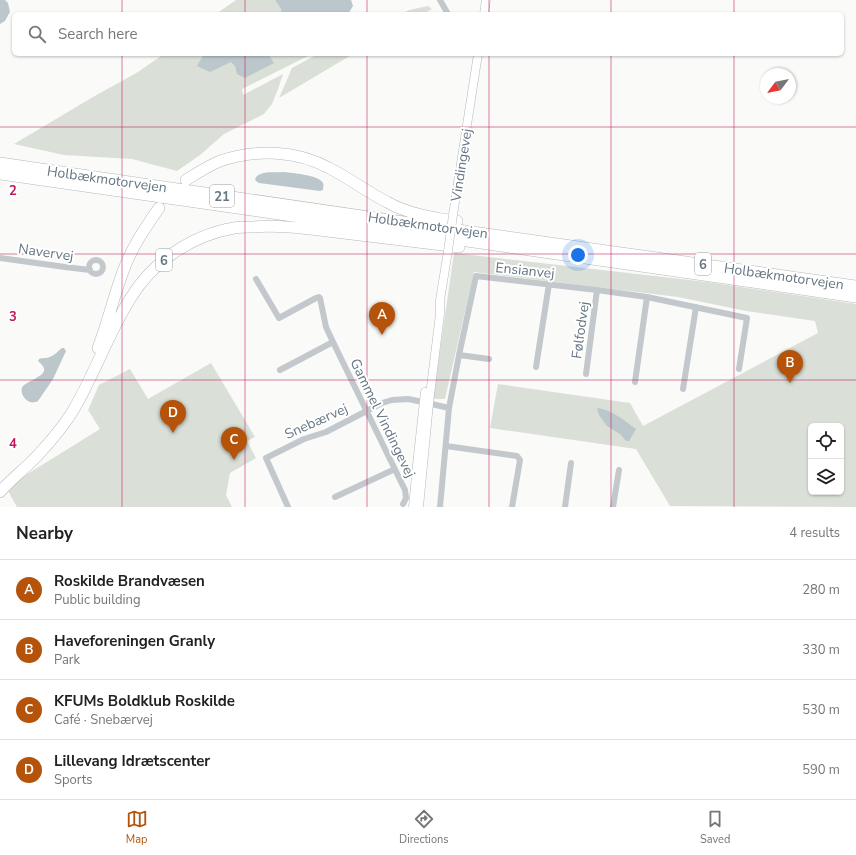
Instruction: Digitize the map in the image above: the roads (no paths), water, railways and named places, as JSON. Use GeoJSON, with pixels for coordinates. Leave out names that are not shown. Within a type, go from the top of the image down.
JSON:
{"type":"FeatureCollection","features":[{"type":"Feature","properties":{"kind":"highway","name":"6"},"geometry":{"type":"LineString","coordinates":[[186,180],[220,161],[243,155],[266,152],[289,154],[309,159],[329,167],[388,203],[412,212],[444,220],[502,230],[549,242]]}},
{"type":"Feature","properties":{"kind":"highway","name":"Holbækmotorvejen"},"geometry":{"type":"LineString","coordinates":[[0,163],[856,286]]}},
{"type":"Feature","properties":{"kind":"highway","name":"Holbækmotorvejen"},"geometry":{"type":"LineString","coordinates":[[0,174],[856,296]]}},
{"type":"Feature","properties":{"kind":"highway","name":"6"},"geometry":{"type":"LineString","coordinates":[[0,484],[27,459],[48,436],[85,379],[100,343],[124,269],[133,248],[159,208]]}},
{"type":"Feature","properties":{"kind":"highway","name":"6"},"geometry":{"type":"LineString","coordinates":[[0,492],[36,457],[58,432],[73,409],[116,324],[130,298],[141,282],[174,252],[192,242],[214,233],[234,228],[263,226],[293,227],[534,255],[580,257]]}},
{"type":"Feature","properties":{"kind":"main road"},"geometry":{"type":"LineString","coordinates":[[484,12],[486,0]]}},
{"type":"Feature","properties":{"kind":"main road","name":"Vindingevej"},"geometry":{"type":"LineString","coordinates":[[413,507],[436,313],[440,300],[448,251],[478,56]]}},
{"type":"Feature","properties":{"kind":"main road","name":"Vindingevej"},"geometry":{"type":"LineString","coordinates":[[419,507],[426,402]]}},
{"type":"Feature","properties":{"kind":"street"},"geometry":{"type":"LineString","coordinates":[[440,0],[447,12]]}},
{"type":"Feature","properties":{"kind":"street","name":"Navervej"},"geometry":{"type":"LineString","coordinates":[[0,258],[90,270]]}},
{"type":"Feature","properties":{"kind":"street","name":"Ensianvej"},"geometry":{"type":"LineString","coordinates":[[440,507],[449,408],[476,276],[597,290],[696,307],[747,318],[740,369]]}},
{"type":"Feature","properties":{"kind":"street","name":"Gammel Vindingevej"},"geometry":{"type":"LineString","coordinates":[[256,279],[279,318],[316,298],[319,297],[321,300],[326,327],[405,490],[406,498],[403,504]]}},
{"type":"Feature","properties":{"kind":"street"},"geometry":{"type":"LineString","coordinates":[[536,367],[548,284]]}},
{"type":"Feature","properties":{"kind":"street","name":"Følfodvej"},"geometry":{"type":"LineString","coordinates":[[586,374],[597,290]]}},
{"type":"Feature","properties":{"kind":"street"},"geometry":{"type":"LineString","coordinates":[[635,382],[647,298]]}},
{"type":"Feature","properties":{"kind":"street"},"geometry":{"type":"LineString","coordinates":[[684,389],[696,307]]}},
{"type":"Feature","properties":{"kind":"street"},"geometry":{"type":"LineString","coordinates":[[280,370],[333,342]]}},
{"type":"Feature","properties":{"kind":"street"},"geometry":{"type":"LineString","coordinates":[[459,355],[489,359]]}},
{"type":"Feature","properties":{"kind":"street","name":"Snebærvej"},"geometry":{"type":"LineString","coordinates":[[288,507],[266,458],[304,438],[330,430],[382,403],[392,400],[408,399],[449,408]]}},
{"type":"Feature","properties":{"kind":"street"},"geometry":{"type":"LineString","coordinates":[[446,446],[517,456],[520,460],[512,507]]}},
{"type":"Feature","properties":{"kind":"street"},"geometry":{"type":"LineString","coordinates":[[566,507],[571,463]]}},
{"type":"Feature","properties":{"kind":"street"},"geometry":{"type":"LineString","coordinates":[[335,497],[395,469]]}},
{"type":"Feature","properties":{"kind":"street"},"geometry":{"type":"LineString","coordinates":[[613,507],[619,470]]}},
{"type":"Feature","properties":{"kind":"place","name":"Roskilde Brandvæsen"},"geometry":{"type":"Point","coordinates":[382,335]}},
{"type":"Feature","properties":{"kind":"place","name":"Haveforeningen Granly"},"geometry":{"type":"Point","coordinates":[790,383]}},
{"type":"Feature","properties":{"kind":"place","name":"Lillevang Idrætscenter"},"geometry":{"type":"Point","coordinates":[173,433]}},
{"type":"Feature","properties":{"kind":"place","name":"KFUMs Boldklub Roskilde"},"geometry":{"type":"Point","coordinates":[234,460]}}]}
